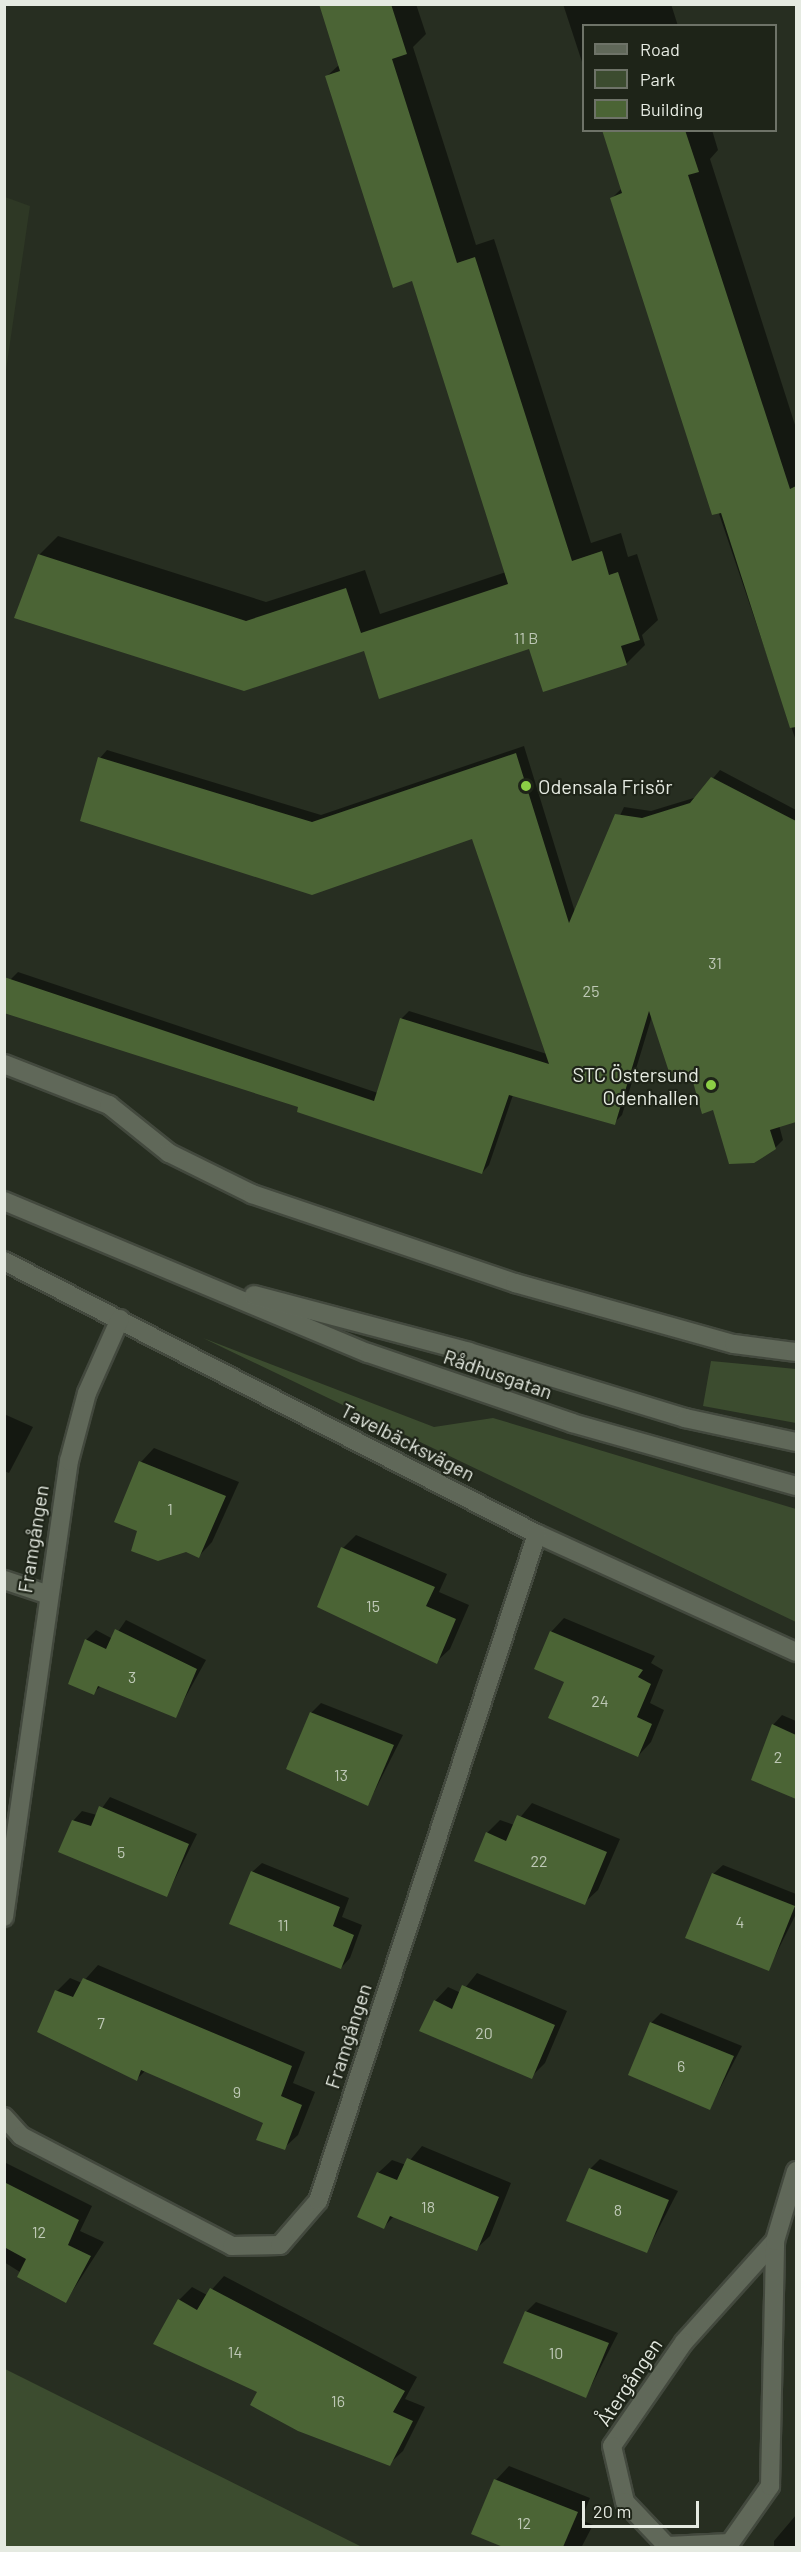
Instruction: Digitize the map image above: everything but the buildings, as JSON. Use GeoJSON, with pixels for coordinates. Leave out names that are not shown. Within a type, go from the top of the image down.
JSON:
{"type":"FeatureCollection","features":[{"type":"Feature","properties":{"kind":"street"},"geometry":{"type":"LineString","coordinates":[[4,1065],[109,1105],[169,1153],[252,1194],[516,1283],[734,1344],[796,1352]]}},
{"type":"Feature","properties":{"kind":"street","name":"Rådhusgatan"},"geometry":{"type":"LineString","coordinates":[[4,1201],[368,1353],[572,1424],[796,1486]]}},
{"type":"Feature","properties":{"kind":"street","name":"Tavelbäcksvägen"},"geometry":{"type":"LineString","coordinates":[[4,1261],[537,1534],[796,1652]]}},
{"type":"Feature","properties":{"kind":"street","name":"Rådhusgatan"},"geometry":{"type":"LineString","coordinates":[[193,1278],[468,1352],[685,1418],[796,1442]]}},
{"type":"Feature","properties":{"kind":"street","name":"Framgången"},"geometry":{"type":"LineString","coordinates":[[4,1917],[46,1594],[73,1443],[87,1393],[120,1319]]}},
{"type":"Feature","properties":{"kind":"street","name":"Framgången"},"geometry":{"type":"LineString","coordinates":[[4,2117],[21,2136],[232,2246],[280,2245],[318,2201],[537,1534]]}},
{"type":"Feature","properties":{"kind":"street"},"geometry":{"type":"LineString","coordinates":[[4,1580],[46,1594]]}},
{"type":"Feature","properties":{"kind":"street","name":"Återgången"},"geometry":{"type":"LineString","coordinates":[[775,2241],[684,2342],[612,2446],[625,2502],[668,2546],[730,2543],[770,2486],[775,2241],[796,2171]]}},
{"type":"Feature","properties":{"kind":"shaded area"},"geometry":{"type":"Polygon","coordinates":[[[4,197],[30,206],[5,377],[4,197]]]}},
{"type":"Feature","properties":{"kind":"green space"},"geometry":{"type":"Polygon","coordinates":[[[203,1338],[434,1427],[493,1418],[796,1509],[796,1622],[203,1338]]]}},
{"type":"Feature","properties":{"kind":"green space"},"geometry":{"type":"Polygon","coordinates":[[[711,1361],[796,1369],[796,1423],[703,1406],[711,1361]]]}},
{"type":"Feature","properties":{"kind":"green space"},"geometry":{"type":"Polygon","coordinates":[[[5,2369],[362,2547],[5,2547],[5,2369]]]}},
{"type":"Feature","properties":{"kind":"place","name":"Odensala Frisör"},"geometry":{"type":"Point","coordinates":[526,786]}},
{"type":"Feature","properties":{"kind":"place","name":"STC Östersund Odenhallen"},"geometry":{"type":"Point","coordinates":[711,1085]}}]}
